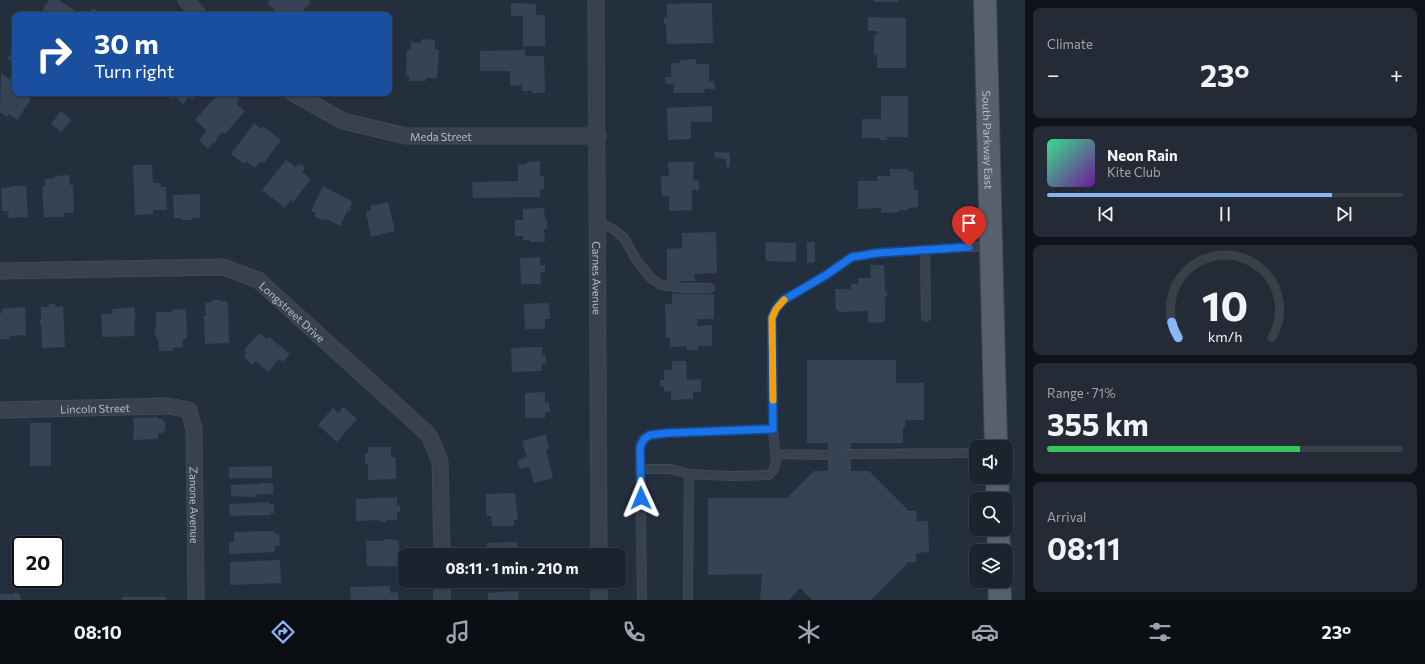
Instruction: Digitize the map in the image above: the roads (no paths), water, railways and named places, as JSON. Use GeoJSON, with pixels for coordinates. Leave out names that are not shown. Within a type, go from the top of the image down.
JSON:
{"type":"FeatureCollection","features":[{"type":"Feature","properties":{"kind":"main road","name":"South Parkway East"},"geometry":{"type":"LineString","coordinates":[[984,0],[996,440]]}},
{"type":"Feature","properties":{"kind":"main road"},"geometry":{"type":"LineString","coordinates":[[999,588],[1000,600]]}},
{"type":"Feature","properties":{"kind":"street"},"geometry":{"type":"LineString","coordinates":[[186,0],[196,12]]}},
{"type":"Feature","properties":{"kind":"street","name":"Carnes Avenue"},"geometry":{"type":"LineString","coordinates":[[596,0],[598,136],[599,548]]}},
{"type":"Feature","properties":{"kind":"street","name":"Meda Street"},"geometry":{"type":"LineString","coordinates":[[298,96],[343,121],[406,136],[598,136]]}},
{"type":"Feature","properties":{"kind":"street","name":"Longstreet Drive"},"geometry":{"type":"LineString","coordinates":[[0,271],[223,267],[258,280],[429,435],[440,461],[442,548]]}},
{"type":"Feature","properties":{"kind":"street","name":"Lincoln Street"},"geometry":{"type":"LineString","coordinates":[[0,410],[168,406],[189,410]]}},
{"type":"Feature","properties":{"kind":"street","name":"Zanone Avenue"},"geometry":{"type":"LineString","coordinates":[[189,410],[194,430],[196,600]]}},
{"type":"Feature","properties":{"kind":"street"},"geometry":{"type":"LineString","coordinates":[[442,588],[442,600]]}},
{"type":"Feature","properties":{"kind":"street"},"geometry":{"type":"LineString","coordinates":[[599,588],[599,600]]}},
{"type":"Feature","properties":{"kind":"lane"},"geometry":{"type":"LineString","coordinates":[[598,222],[613,229],[624,238],[637,261],[650,277],[661,285],[683,288],[710,288]]}},
{"type":"Feature","properties":{"kind":"lane"},"geometry":{"type":"LineString","coordinates":[[641,469],[671,469],[689,474],[730,476],[769,475],[774,469],[776,460],[773,429],[772,318],[782,301],[826,275],[852,257],[878,253],[991,247]]}},
{"type":"Feature","properties":{"kind":"lane"},"geometry":{"type":"LineString","coordinates":[[925,250],[926,317]]}},
{"type":"Feature","properties":{"kind":"lane"},"geometry":{"type":"LineString","coordinates":[[642,600],[640,447],[644,439],[650,435],[668,433],[773,429]]}},
{"type":"Feature","properties":{"kind":"lane"},"geometry":{"type":"LineString","coordinates":[[851,454],[969,453]]}},
{"type":"Feature","properties":{"kind":"lane"},"geometry":{"type":"LineString","coordinates":[[775,454],[828,455]]}},
{"type":"Feature","properties":{"kind":"lane"},"geometry":{"type":"LineString","coordinates":[[688,600],[689,474]]}}]}
